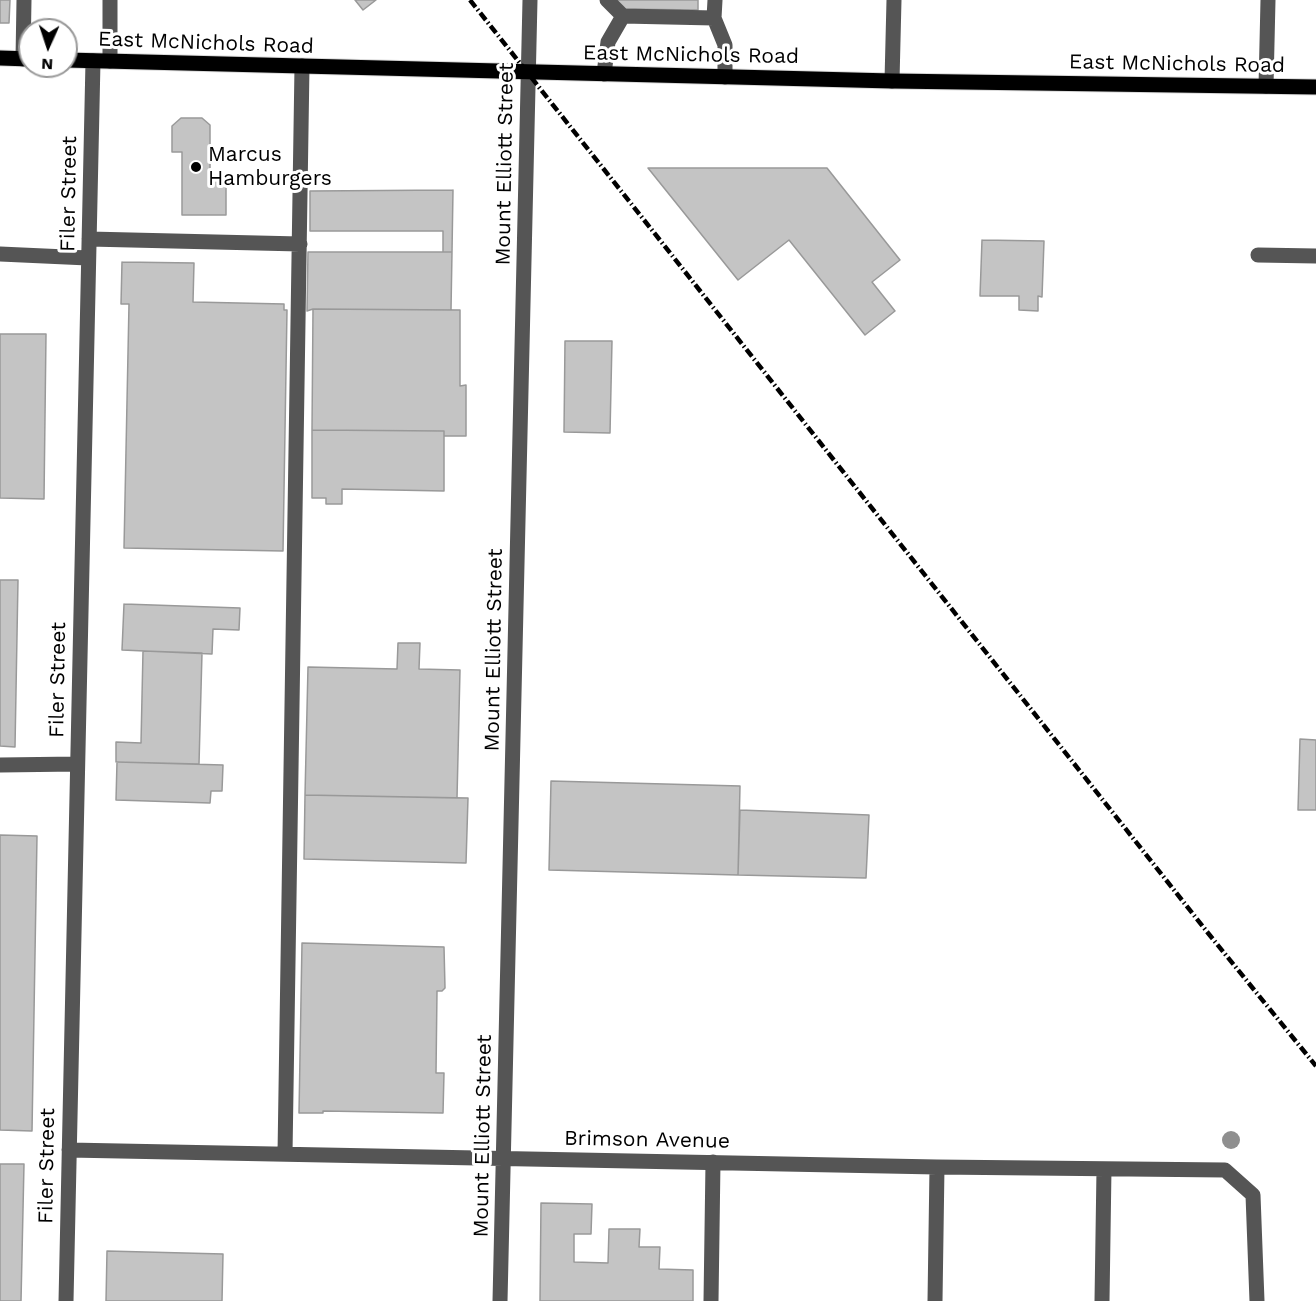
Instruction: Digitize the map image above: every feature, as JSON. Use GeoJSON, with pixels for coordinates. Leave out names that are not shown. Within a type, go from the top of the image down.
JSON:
{"type":"FeatureCollection","features":[{"type":"Feature","properties":{"kind":"main road"},"geometry":{"type":"LineString","coordinates":[[0,58],[18,59]]}},
{"type":"Feature","properties":{"kind":"main road","name":"East McNichols Road"},"geometry":{"type":"LineString","coordinates":[[78,60],[604,75],[1316,87]]}},
{"type":"Feature","properties":{"kind":"street"},"geometry":{"type":"LineString","coordinates":[[24,0],[25,18]]}},
{"type":"Feature","properties":{"kind":"street"},"geometry":{"type":"LineString","coordinates":[[110,0],[110,61]]}},
{"type":"Feature","properties":{"kind":"street","name":"Mount Elliott Street"},"geometry":{"type":"LineString","coordinates":[[500,1301],[530,0]]}},
{"type":"Feature","properties":{"kind":"street"},"geometry":{"type":"LineString","coordinates":[[607,0],[622,16],[714,18]]}},
{"type":"Feature","properties":{"kind":"street"},"geometry":{"type":"LineString","coordinates":[[715,0],[714,18],[725,45],[725,77]]}},
{"type":"Feature","properties":{"kind":"street"},"geometry":{"type":"LineString","coordinates":[[892,81],[894,0]]}},
{"type":"Feature","properties":{"kind":"street"},"geometry":{"type":"LineString","coordinates":[[1266,86],[1268,0]]}},
{"type":"Feature","properties":{"kind":"street"},"geometry":{"type":"LineString","coordinates":[[604,75],[608,42],[622,16]]}},
{"type":"Feature","properties":{"kind":"street","name":"Filer Street"},"geometry":{"type":"LineString","coordinates":[[66,1301],[93,61]]}},
{"type":"Feature","properties":{"kind":"street"},"geometry":{"type":"LineString","coordinates":[[285,1154],[302,66]]}},
{"type":"Feature","properties":{"kind":"street"},"geometry":{"type":"LineString","coordinates":[[88,239],[300,244]]}},
{"type":"Feature","properties":{"kind":"street"},"geometry":{"type":"LineString","coordinates":[[0,254],[88,258]]}},
{"type":"Feature","properties":{"kind":"street"},"geometry":{"type":"LineString","coordinates":[[1258,255],[1316,256]]}},
{"type":"Feature","properties":{"kind":"street"},"geometry":{"type":"LineString","coordinates":[[0,765],[77,764]]}},
{"type":"Feature","properties":{"kind":"street","name":"Brimson Avenue"},"geometry":{"type":"LineString","coordinates":[[69,1150],[937,1167],[1225,1170],[1252,1195],[1257,1301]]}},
{"type":"Feature","properties":{"kind":"street"},"geometry":{"type":"LineString","coordinates":[[711,1301],[713,1162]]}},
{"type":"Feature","properties":{"kind":"street"},"geometry":{"type":"LineString","coordinates":[[934,1301],[937,1167]]}},
{"type":"Feature","properties":{"kind":"street"},"geometry":{"type":"LineString","coordinates":[[1102,1301],[1104,1169]]}},
{"type":"Feature","properties":{"kind":"building"},"geometry":{"type":"Polygon","coordinates":[[[0,0],[10,0],[9,23],[0,23],[0,0]]]}},
{"type":"Feature","properties":{"kind":"building"},"geometry":{"type":"Polygon","coordinates":[[[355,0],[376,0],[363,10],[355,0]]]}},
{"type":"Feature","properties":{"kind":"building"},"geometry":{"type":"Polygon","coordinates":[[[617,0],[698,0],[698,10],[617,9],[617,0]]]}},
{"type":"Feature","properties":{"kind":"building","name":"Marcus Hamburgers"},"geometry":{"type":"Polygon","coordinates":[[[181,118],[202,118],[210,125],[210,181],[226,181],[226,215],[182,215],[182,152],[172,152],[172,126],[181,118]]]}},
{"type":"Feature","properties":{"kind":"building"},"geometry":{"type":"Polygon","coordinates":[[[648,168],[827,168],[900,260],[872,282],[895,311],[865,335],[789,240],[738,280],[648,168]]]}},
{"type":"Feature","properties":{"kind":"building"},"geometry":{"type":"Polygon","coordinates":[[[453,190],[452,252],[443,252],[443,231],[310,231],[310,191],[453,190]]]}},
{"type":"Feature","properties":{"kind":"building"},"geometry":{"type":"Polygon","coordinates":[[[982,240],[1044,241],[1042,297],[1038,296],[1038,311],[1019,310],[1019,296],[980,296],[982,240]]]}},
{"type":"Feature","properties":{"kind":"building"},"geometry":{"type":"Polygon","coordinates":[[[308,252],[452,252],[451,310],[313,309],[307,311],[308,252]]]}},
{"type":"Feature","properties":{"kind":"building"},"geometry":{"type":"Polygon","coordinates":[[[122,262],[194,263],[193,302],[284,304],[284,310],[287,310],[283,551],[124,548],[129,304],[121,304],[122,262]]]}},
{"type":"Feature","properties":{"kind":"building"},"geometry":{"type":"Polygon","coordinates":[[[313,309],[460,310],[460,386],[466,385],[466,436],[444,436],[444,431],[312,430],[313,309]]]}},
{"type":"Feature","properties":{"kind":"building"},"geometry":{"type":"Polygon","coordinates":[[[0,334],[46,334],[44,499],[0,498],[0,334]]]}},
{"type":"Feature","properties":{"kind":"building"},"geometry":{"type":"Polygon","coordinates":[[[565,341],[612,341],[610,433],[564,432],[565,341]]]}},
{"type":"Feature","properties":{"kind":"building"},"geometry":{"type":"Polygon","coordinates":[[[312,430],[444,431],[444,491],[342,489],[342,504],[326,504],[326,498],[312,498],[312,430]]]}},
{"type":"Feature","properties":{"kind":"building"},"geometry":{"type":"Polygon","coordinates":[[[0,580],[18,580],[15,747],[0,746],[0,580]]]}},
{"type":"Feature","properties":{"kind":"building"},"geometry":{"type":"Polygon","coordinates":[[[124,604],[240,608],[239,630],[213,629],[212,654],[122,650],[124,604]]]}},
{"type":"Feature","properties":{"kind":"building"},"geometry":{"type":"Polygon","coordinates":[[[398,643],[420,643],[419,669],[460,670],[457,798],[305,795],[308,667],[397,669],[398,643]]]}},
{"type":"Feature","properties":{"kind":"building"},"geometry":{"type":"Polygon","coordinates":[[[143,651],[202,653],[199,764],[116,762],[116,742],[141,743],[143,651]]]}},
{"type":"Feature","properties":{"kind":"building"},"geometry":{"type":"Polygon","coordinates":[[[1300,739],[1316,740],[1316,810],[1298,810],[1300,739]]]}},
{"type":"Feature","properties":{"kind":"building"},"geometry":{"type":"Polygon","coordinates":[[[117,762],[223,765],[222,791],[211,791],[210,803],[116,800],[117,762]]]}},
{"type":"Feature","properties":{"kind":"building"},"geometry":{"type":"Polygon","coordinates":[[[551,781],[740,786],[738,875],[549,870],[551,781]]]}},
{"type":"Feature","properties":{"kind":"building"},"geometry":{"type":"Polygon","coordinates":[[[305,795],[468,798],[466,863],[304,859],[305,795]]]}},
{"type":"Feature","properties":{"kind":"building"},"geometry":{"type":"Polygon","coordinates":[[[740,810],[869,815],[866,878],[738,875],[740,810]]]}},
{"type":"Feature","properties":{"kind":"building"},"geometry":{"type":"Polygon","coordinates":[[[0,835],[37,836],[32,1131],[0,1130],[0,835]]]}},
{"type":"Feature","properties":{"kind":"building"},"geometry":{"type":"Polygon","coordinates":[[[302,943],[444,947],[445,988],[437,991],[436,1073],[444,1073],[443,1113],[323,1111],[323,1113],[299,1113],[302,943]]]}},
{"type":"Feature","properties":{"kind":"building"},"geometry":{"type":"Polygon","coordinates":[[[0,1164],[24,1164],[21,1301],[0,1301],[0,1164]]]}},
{"type":"Feature","properties":{"kind":"building"},"geometry":{"type":"Polygon","coordinates":[[[541,1203],[592,1204],[591,1234],[574,1234],[574,1262],[608,1263],[609,1229],[640,1229],[639,1247],[660,1247],[659,1269],[693,1270],[693,1301],[540,1301],[541,1203]]]}},
{"type":"Feature","properties":{"kind":"building"},"geometry":{"type":"Polygon","coordinates":[[[107,1251],[223,1254],[222,1301],[106,1301],[107,1251]]]}},
{"type":"Feature","properties":{"kind":"railway"},"geometry":{"type":"LineString","coordinates":[[470,0],[1208,933],[1316,1066]]}},
{"type":"Feature","properties":{"kind":"place","name":"Marcus Hamburgers"},"geometry":{"type":"Point","coordinates":[196,167]}}]}
